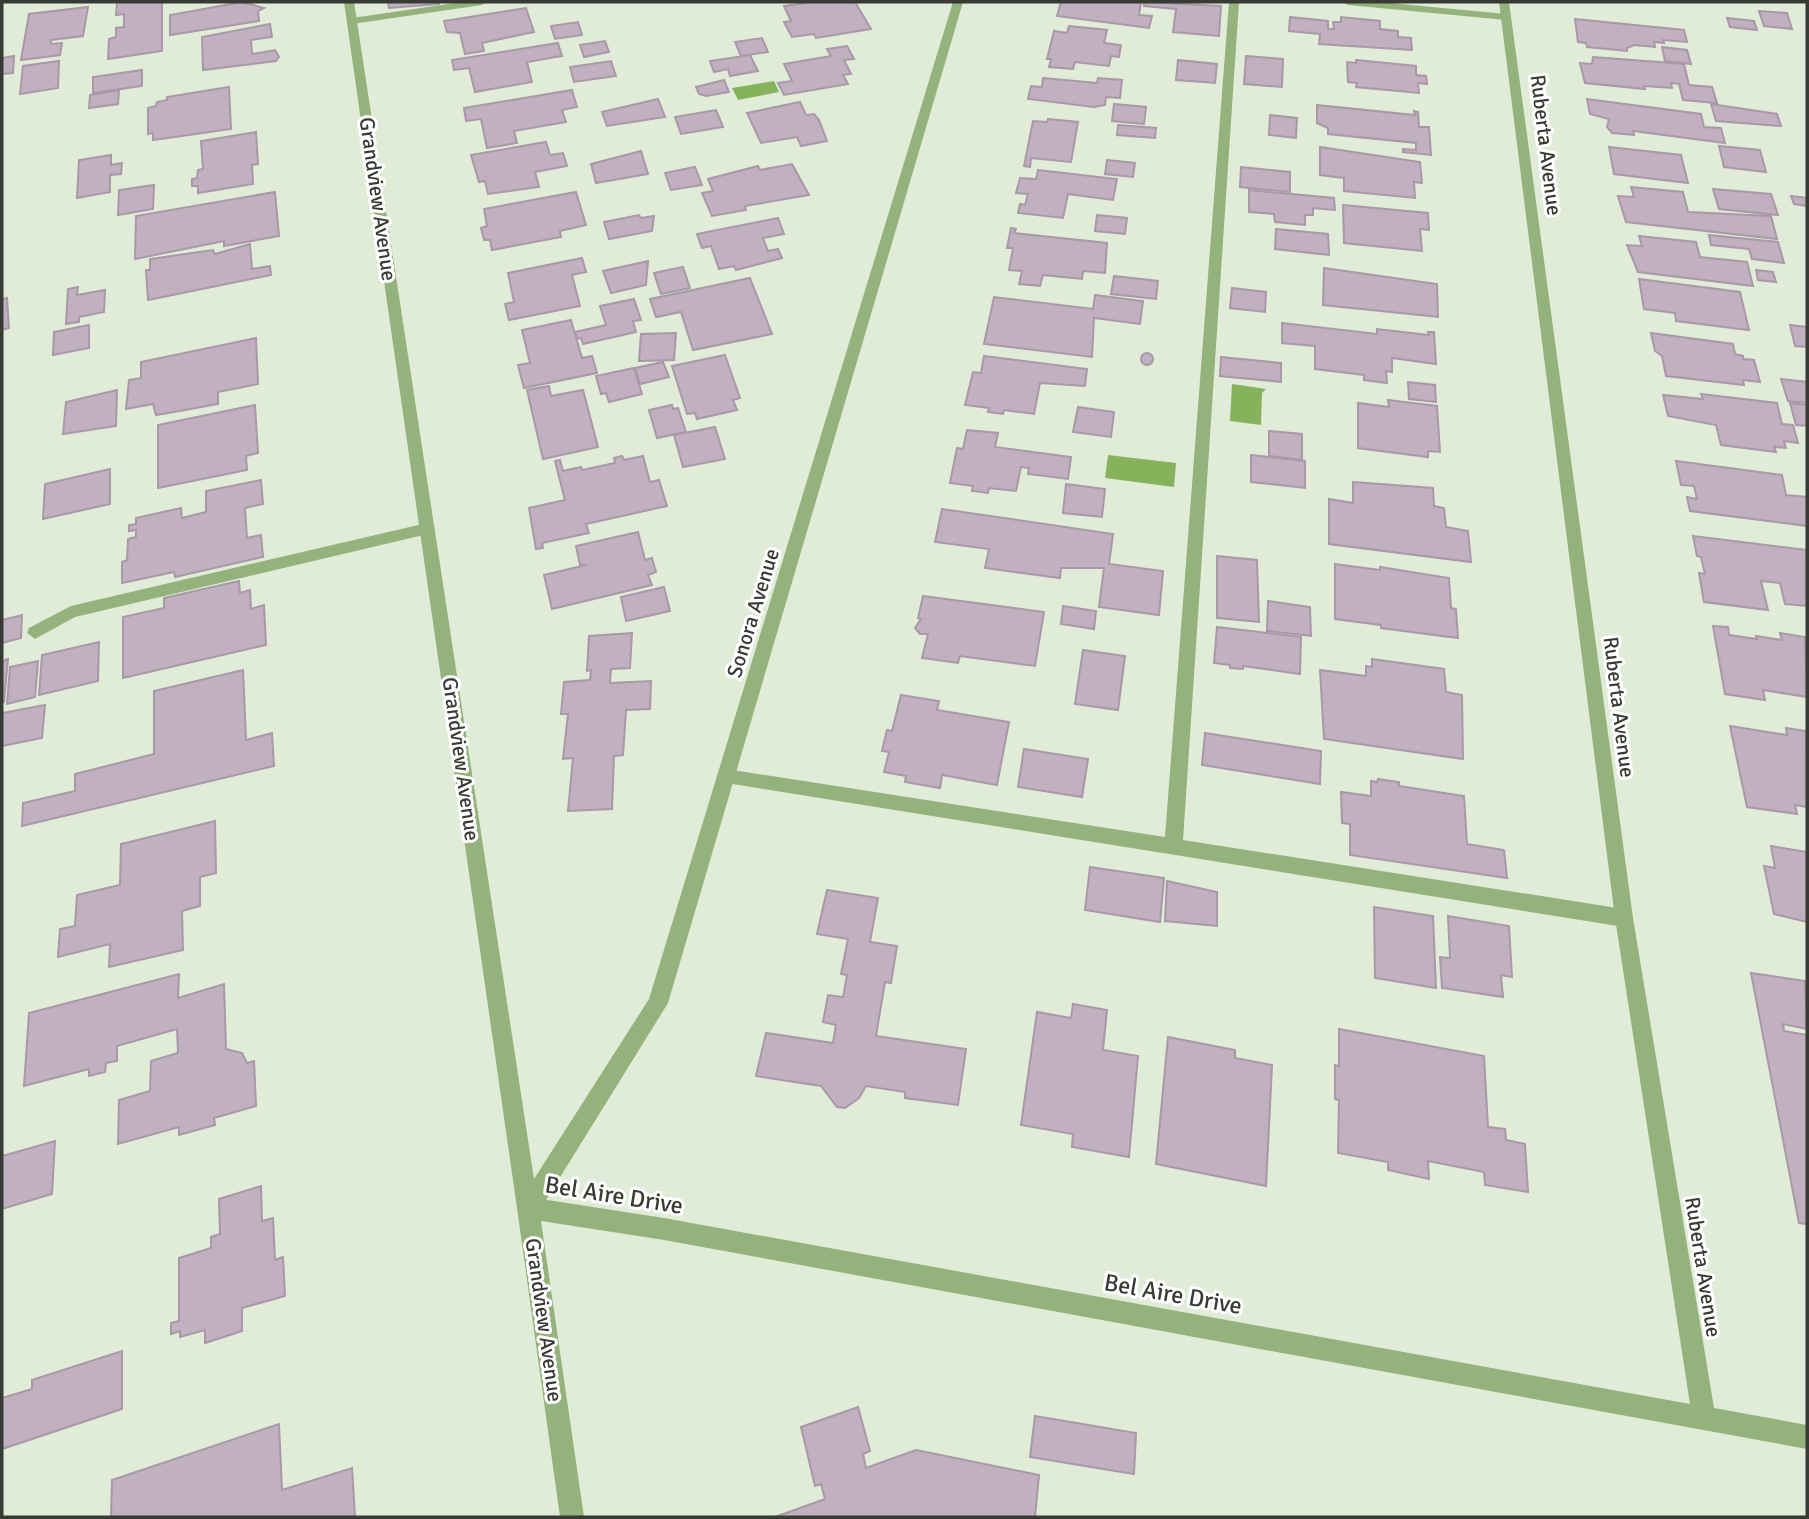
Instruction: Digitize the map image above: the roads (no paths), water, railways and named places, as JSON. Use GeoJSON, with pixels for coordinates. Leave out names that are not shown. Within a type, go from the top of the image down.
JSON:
{"type":"FeatureCollection","features":[{"type":"Feature","properties":{"kind":"street","name":"Grandview Avenue"},"geometry":{"type":"LineString","coordinates":[[349,2],[572,1517]]}},
{"type":"Feature","properties":{"kind":"street"},"geometry":{"type":"LineString","coordinates":[[352,21],[482,2]]}},
{"type":"Feature","properties":{"kind":"street","name":"Sonora Avenue"},"geometry":{"type":"LineString","coordinates":[[528,1208],[658,1003],[958,2]]}},
{"type":"Feature","properties":{"kind":"street"},"geometry":{"type":"LineString","coordinates":[[1173,847],[1234,2]]}},
{"type":"Feature","properties":{"kind":"street"},"geometry":{"type":"LineString","coordinates":[[1348,2],[1505,10]]}},
{"type":"Feature","properties":{"kind":"street","name":"Ruberta Avenue"},"geometry":{"type":"LineString","coordinates":[[1505,10],[1624,918],[1704,1416]]}},
{"type":"Feature","properties":{"kind":"street"},"geometry":{"type":"LineString","coordinates":[[35,633],[71,612],[427,529]]}},
{"type":"Feature","properties":{"kind":"street"},"geometry":{"type":"LineString","coordinates":[[726,776],[1624,918]]}},
{"type":"Feature","properties":{"kind":"street","name":"Bel Aire Drive"},"geometry":{"type":"LineString","coordinates":[[528,1208],[1704,1416],[1807,1437]]}}]}
